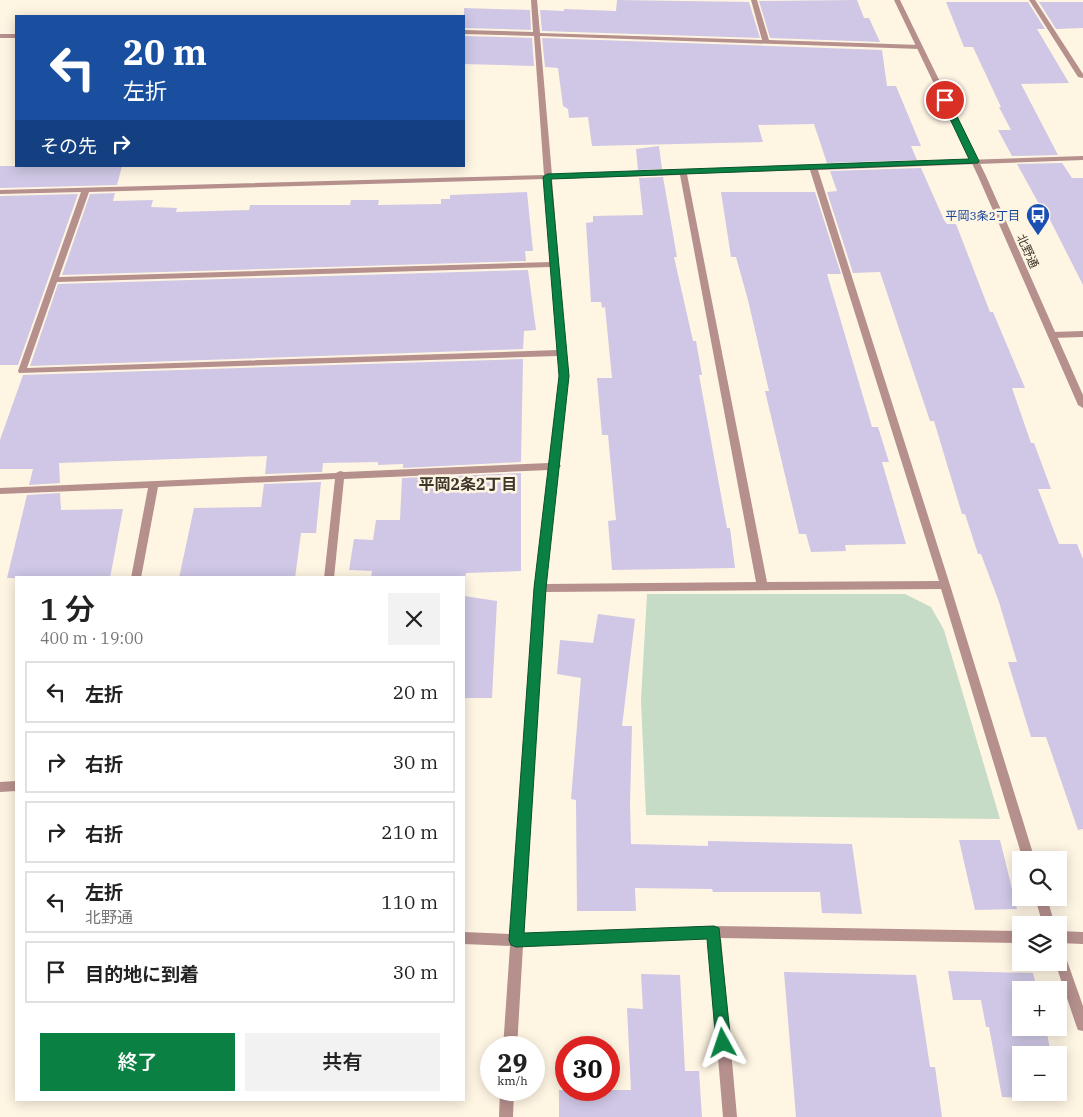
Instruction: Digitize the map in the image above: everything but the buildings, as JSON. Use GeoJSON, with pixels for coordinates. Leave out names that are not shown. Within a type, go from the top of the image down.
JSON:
{"type":"FeatureCollection","features":[{"type":"Feature","properties":{"kind":"street"},"geometry":{"type":"LineString","coordinates":[[511,1036],[540,588],[556,466],[564,376],[534,0]]}},
{"type":"Feature","properties":{"kind":"street"},"geometry":{"type":"LineString","coordinates":[[754,0],[766,42]]}},
{"type":"Feature","properties":{"kind":"street","name":"北野通"},"geometry":{"type":"LineString","coordinates":[[897,0],[975,161],[1083,404]]}},
{"type":"Feature","properties":{"kind":"street"},"geometry":{"type":"LineString","coordinates":[[1032,0],[1080,76],[1083,76]]}},
{"type":"Feature","properties":{"kind":"street"},"geometry":{"type":"LineString","coordinates":[[465,32],[920,47]]}},
{"type":"Feature","properties":{"kind":"street"},"geometry":{"type":"LineString","coordinates":[[0,36],[15,36]]}},
{"type":"Feature","properties":{"kind":"street"},"geometry":{"type":"LineString","coordinates":[[0,192],[547,177],[813,166],[1083,158]]}},
{"type":"Feature","properties":{"kind":"street"},"geometry":{"type":"LineString","coordinates":[[813,166],[946,585],[1026,851]]}},
{"type":"Feature","properties":{"kind":"street"},"geometry":{"type":"LineString","coordinates":[[683,172],[762,585]]}},
{"type":"Feature","properties":{"kind":"street"},"geometry":{"type":"LineString","coordinates":[[86,189],[22,371],[562,353]]}},
{"type":"Feature","properties":{"kind":"street"},"geometry":{"type":"LineString","coordinates":[[54,280],[554,264]]}},
{"type":"Feature","properties":{"kind":"street"},"geometry":{"type":"LineString","coordinates":[[1052,335],[1083,334]]}},
{"type":"Feature","properties":{"kind":"street"},"geometry":{"type":"LineString","coordinates":[[0,492],[340,474],[556,466]]}},
{"type":"Feature","properties":{"kind":"street"},"geometry":{"type":"LineString","coordinates":[[329,576],[340,474]]}},
{"type":"Feature","properties":{"kind":"street"},"geometry":{"type":"LineString","coordinates":[[136,576],[154,483]]}},
{"type":"Feature","properties":{"kind":"street"},"geometry":{"type":"LineString","coordinates":[[540,588],[946,585]]}},
{"type":"Feature","properties":{"kind":"street"},"geometry":{"type":"LineString","coordinates":[[0,787],[15,786]]}},
{"type":"Feature","properties":{"kind":"street"},"geometry":{"type":"LineString","coordinates":[[714,932],[730,1117]]}},
{"type":"Feature","properties":{"kind":"street"},"geometry":{"type":"LineString","coordinates":[[465,938],[516,940],[714,932],[1012,937]]}},
{"type":"Feature","properties":{"kind":"street"},"geometry":{"type":"LineString","coordinates":[[1067,938],[1083,938]]}},
{"type":"Feature","properties":{"kind":"street"},"geometry":{"type":"LineString","coordinates":[[1064,971],[1083,1025]]}},
{"type":"Feature","properties":{"kind":"street"},"geometry":{"type":"LineString","coordinates":[[506,1117],[507,1101]]}},
{"type":"Feature","properties":{"kind":"green space"},"geometry":{"type":"Polygon","coordinates":[[[647,594],[905,594],[931,607],[944,630],[1000,819],[646,815],[641,700],[647,594]]]}},
{"type":"Feature","properties":{"kind":"place","name":"平岡3条2丁目"},"geometry":{"type":"Point","coordinates":[1038,236]}},
{"type":"Feature","properties":{"kind":"district","name":"平岡2条2丁目"},"geometry":{"type":"Point","coordinates":[468,484]}},
{"type":"Feature","properties":{"kind":"route"},"geometry":{"type":"LineString","coordinates":[[723,1043],[714,932],[516,940],[540,588],[556,466],[564,376],[547,177],[975,161],[945,100]]}}]}
